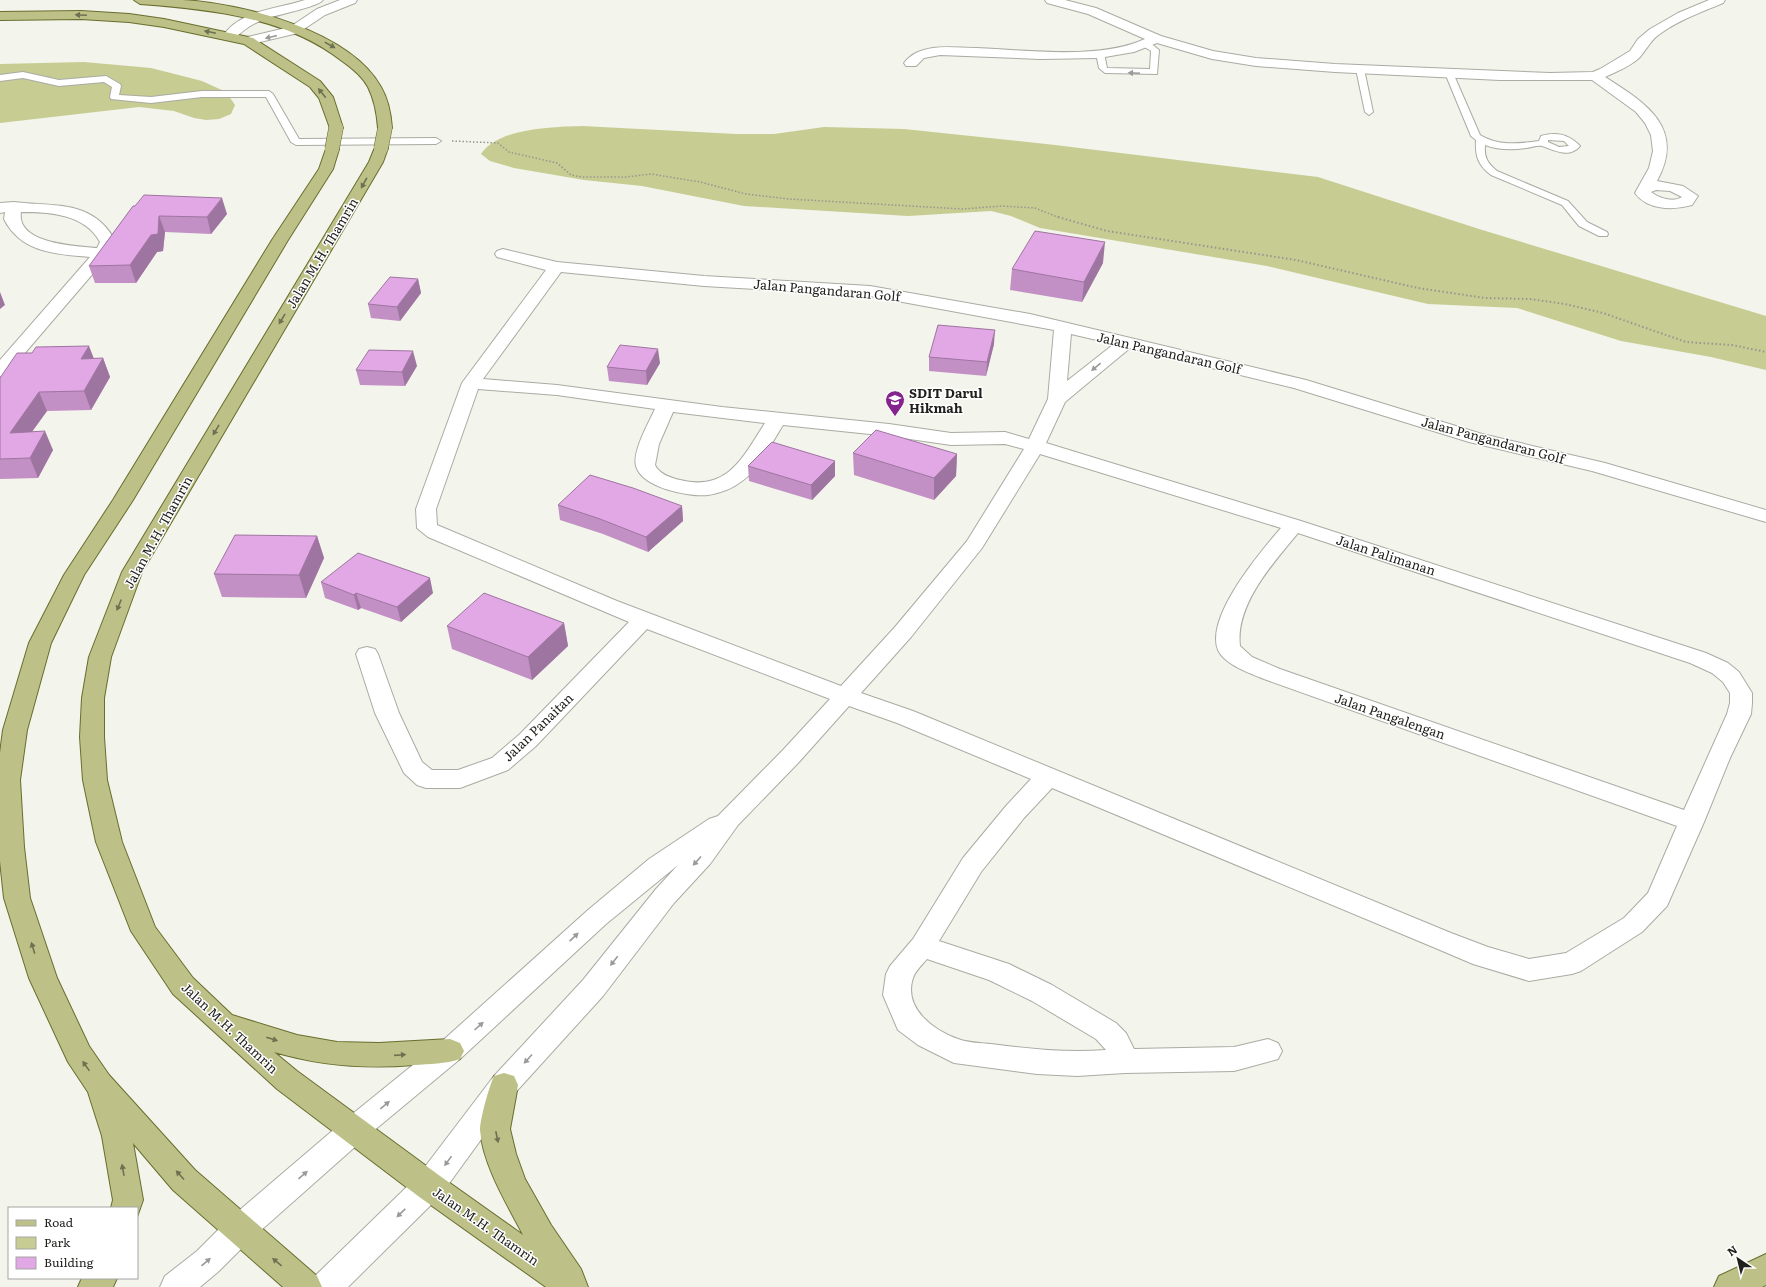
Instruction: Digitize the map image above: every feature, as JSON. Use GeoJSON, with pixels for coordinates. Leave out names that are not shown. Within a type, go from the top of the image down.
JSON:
{"type":"FeatureCollection","features":[{"type":"Feature","properties":{"kind":"main road","name":"Jalan M.H. Thamrin"},"geometry":{"type":"LineString","coordinates":[[140,0],[192,5],[256,16],[294,30],[334,48],[365,75],[375,89],[384,114],[383,138],[359,192],[132,572],[100,657],[93,698],[92,737],[95,780],[109,842],[144,931],[183,986],[222,1023],[287,1080],[326,1110],[355,1129],[429,1186],[574,1287]]}},
{"type":"Feature","properties":{"kind":"main road"},"geometry":{"type":"LineString","coordinates":[[0,16],[81,15],[129,18],[164,23],[229,36],[248,41],[288,66],[315,84],[326,97],[334,139],[326,169],[280,240],[123,500],[74,575],[40,643],[15,730],[8,780],[11,847],[17,898],[43,978],[78,1054],[99,1084],[184,1180],[239,1230],[306,1287]]}},
{"type":"Feature","properties":{"kind":"main road"},"geometry":{"type":"LineString","coordinates":[[222,1023],[297,1046],[336,1054],[389,1056],[450,1051]]}},
{"type":"Feature","properties":{"kind":"main road"},"geometry":{"type":"LineString","coordinates":[[99,1084],[117,1136],[128,1200],[126,1207]]}},
{"type":"Feature","properties":{"kind":"main road"},"geometry":{"type":"LineString","coordinates":[[504,1085],[495,1128],[501,1154],[512,1184],[540,1235],[574,1287]]}},
{"type":"Feature","properties":{"kind":"main road"},"geometry":{"type":"LineString","coordinates":[[1730,1287],[1766,1269]]}},
{"type":"Feature","properties":{"kind":"main road"},"geometry":{"type":"LineString","coordinates":[[94,1287],[100,1279]]}},
{"type":"Feature","properties":{"kind":"street"},"geometry":{"type":"LineString","coordinates":[[229,36],[243,24],[256,16],[300,6],[317,0]]}},
{"type":"Feature","properties":{"kind":"street"},"geometry":{"type":"LineString","coordinates":[[248,41],[294,30],[321,12],[351,0]]}},
{"type":"Feature","properties":{"kind":"street"},"geometry":{"type":"LineString","coordinates":[[1051,0],[1072,4],[1098,13],[1151,41],[1212,55],[1256,62],[1449,74],[1527,77],[1595,76],[1626,61],[1635,54],[1654,32],[1670,22],[1719,0]]}},
{"type":"Feature","properties":{"kind":"street"},"geometry":{"type":"LineString","coordinates":[[300,6],[321,12]]}},
{"type":"Feature","properties":{"kind":"street"},"geometry":{"type":"LineString","coordinates":[[911,63],[915,58],[923,53],[944,51],[1063,56],[1126,50],[1151,41]]}},
{"type":"Feature","properties":{"kind":"street"},"geometry":{"type":"LineString","coordinates":[[1595,76],[1632,101],[1648,116],[1659,132],[1662,142],[1662,154],[1653,176],[1645,188]]}},
{"type":"Feature","properties":{"kind":"street"},"geometry":{"type":"LineString","coordinates":[[0,371],[102,253],[108,242],[105,232],[94,223],[67,211],[41,208],[7,208],[16,226],[23,235],[37,243],[79,251],[102,253]]}},
{"type":"Feature","properties":{"kind":"street","name":"Jalan Pangandaran Golf"},"geometry":{"type":"LineString","coordinates":[[502,254],[531,263],[557,267],[704,281],[870,291],[996,313],[1063,327],[1300,384],[1476,438],[1598,467],[1766,516]]}},
{"type":"Feature","properties":{"kind":"street"},"geometry":{"type":"LineString","coordinates":[[557,267],[471,383],[426,509],[427,528],[446,538],[644,620],[845,696],[905,717],[1475,954],[1529,970],[1572,964],[1633,925],[1658,899],[1692,822]]}},
{"type":"Feature","properties":{"kind":"street"},"geometry":{"type":"LineString","coordinates":[[326,1287],[429,1186],[504,1085],[593,988],[665,896],[701,857],[729,819],[791,756],[845,696],[918,614],[975,544],[1035,446],[1057,399],[1063,327]]}},
{"type":"Feature","properties":{"kind":"street"},"geometry":{"type":"LineString","coordinates":[[1057,399],[1126,343]]}},
{"type":"Feature","properties":{"kind":"street","name":"Jalan Palimanan"},"geometry":{"type":"LineString","coordinates":[[471,383],[557,390],[666,406],[889,430],[951,439],[1004,438],[1035,446],[1294,525],[1698,658],[1720,668],[1731,677],[1741,693],[1739,714],[1718,758],[1692,822]]}},
{"type":"Feature","properties":{"kind":"street"},"geometry":{"type":"LineString","coordinates":[[666,406],[647,453],[645,465],[648,473],[655,478],[682,487],[704,489],[716,487],[740,473],[777,419]]}},
{"type":"Feature","properties":{"kind":"street","name":"Jalan Pangalengan"},"geometry":{"type":"LineString","coordinates":[[1294,525],[1268,556],[1244,590],[1227,632],[1229,650],[1244,662],[1280,677],[1692,822]]}},
{"type":"Feature","properties":{"kind":"street","name":"Jalan Panaitan"},"geometry":{"type":"LineString","coordinates":[[367,654],[387,713],[412,767],[426,779],[460,780],[500,764],[528,740],[644,620]]}},
{"type":"Feature","properties":{"kind":"street"},"geometry":{"type":"LineString","coordinates":[[1048,776],[1015,812],[972,865],[922,946],[900,974],[897,995],[908,1022],[928,1037],[954,1051],[1037,1062],[1077,1064],[1125,1061],[1234,1059],[1268,1051]]}},
{"type":"Feature","properties":{"kind":"street"},"geometry":{"type":"LineString","coordinates":[[176,1287],[208,1261],[239,1230],[355,1129],[450,1051],[597,917],[658,866],[729,819]]}},
{"type":"Feature","properties":{"kind":"street"},"geometry":{"type":"LineString","coordinates":[[922,946],[999,972],[1049,997],[1106,1031],[1116,1041],[1125,1061]]}},
{"type":"Feature","properties":{"kind":"lane"},"geometry":{"type":"LineString","coordinates":[[1100,53],[1103,68],[1105,70],[1154,72],[1155,50],[1151,41]]}},
{"type":"Feature","properties":{"kind":"lane"},"geometry":{"type":"LineString","coordinates":[[1360,69],[1369,112]]}},
{"type":"Feature","properties":{"kind":"lane"},"geometry":{"type":"LineString","coordinates":[[1449,74],[1476,136],[1481,140],[1497,145],[1510,146],[1543,143]]}},
{"type":"Feature","properties":{"kind":"lane"},"geometry":{"type":"LineString","coordinates":[[0,78],[22,75],[60,83],[106,80],[118,86],[114,97],[152,100],[202,94],[269,94],[296,142],[436,141]]}},
{"type":"Feature","properties":{"kind":"lane"},"geometry":{"type":"LineString","coordinates":[[1481,140],[1481,158],[1483,164],[1488,169],[1494,173],[1566,203],[1583,224],[1603,234]]}},
{"type":"Feature","properties":{"kind":"path"},"geometry":{"type":"LineString","coordinates":[[473,142],[498,143],[509,152],[557,163],[571,175],[582,177],[626,177],[651,174],[700,182],[746,194],[789,199],[962,209],[1002,206],[1035,208],[1069,221],[1107,230],[1296,260],[1418,288],[1485,298],[1530,299],[1565,304],[1602,313],[1686,342],[1732,345],[1766,352]]}},
{"type":"Feature","properties":{"kind":"green space"},"geometry":{"type":"Polygon","coordinates":[[[84,62],[151,68],[202,81],[226,92],[235,105],[231,114],[219,119],[206,120],[194,118],[174,111],[139,107],[0,123],[0,64],[84,62]]]}},
{"type":"Feature","properties":{"kind":"green space"},"geometry":{"type":"Polygon","coordinates":[[[582,126],[736,134],[774,134],[824,127],[904,129],[1055,145],[1318,177],[1479,229],[1766,316],[1766,370],[1711,357],[1621,341],[1517,308],[1428,304],[1267,266],[1040,228],[1011,216],[991,211],[908,216],[744,206],[642,186],[584,180],[514,168],[490,161],[481,154],[489,145],[513,134],[542,128],[582,126]]]}},
{"type":"Feature","properties":{"kind":"building"},"geometry":{"type":"Polygon","coordinates":[[[144,195],[222,198],[207,217],[159,216],[158,234],[151,235],[130,265],[89,266],[133,206],[135,206],[144,195]]]}},
{"type":"Feature","properties":{"kind":"building"},"geometry":{"type":"Polygon","coordinates":[[[1035,231],[1105,242],[1084,282],[1012,269],[1035,231]]]}},
{"type":"Feature","properties":{"kind":"building"},"geometry":{"type":"Polygon","coordinates":[[[390,277],[418,279],[397,307],[368,304],[390,277]]]}},
{"type":"Feature","properties":{"kind":"building"},"geometry":{"type":"Polygon","coordinates":[[[938,325],[995,330],[987,362],[929,357],[938,325]]]}},
{"type":"Feature","properties":{"kind":"building"},"geometry":{"type":"Polygon","coordinates":[[[620,345],[658,349],[646,371],[607,367],[620,345]]]}},
{"type":"Feature","properties":{"kind":"building"},"geometry":{"type":"Polygon","coordinates":[[[89,346],[81,359],[103,358],[84,391],[39,392],[10,433],[45,431],[30,458],[0,459],[0,378],[17,353],[32,353],[36,347],[89,346]]]}},
{"type":"Feature","properties":{"kind":"building"},"geometry":{"type":"Polygon","coordinates":[[[369,350],[413,351],[402,372],[356,370],[369,350]]]}},
{"type":"Feature","properties":{"kind":"building"},"geometry":{"type":"Polygon","coordinates":[[[876,430],[957,454],[934,478],[853,453],[876,430]]]}},
{"type":"Feature","properties":{"kind":"building"},"geometry":{"type":"Polygon","coordinates":[[[772,442],[835,461],[811,485],[748,466],[772,442]]]}},
{"type":"Feature","properties":{"kind":"building"},"geometry":{"type":"Polygon","coordinates":[[[590,475],[633,488],[682,506],[646,537],[558,505],[590,475]]]}},
{"type":"Feature","properties":{"kind":"building"},"geometry":{"type":"Polygon","coordinates":[[[235,535],[317,536],[299,575],[214,574],[235,535]]]}},
{"type":"Feature","properties":{"kind":"building"},"geometry":{"type":"Polygon","coordinates":[[[358,553],[430,578],[397,607],[356,593],[354,595],[321,582],[358,553]]]}},
{"type":"Feature","properties":{"kind":"building"},"geometry":{"type":"Polygon","coordinates":[[[484,593],[564,623],[528,657],[447,626],[484,593]]]}},
{"type":"Feature","properties":{"kind":"place","name":"SDIT Darul Hikmah"},"geometry":{"type":"Point","coordinates":[895,417]}}]}
